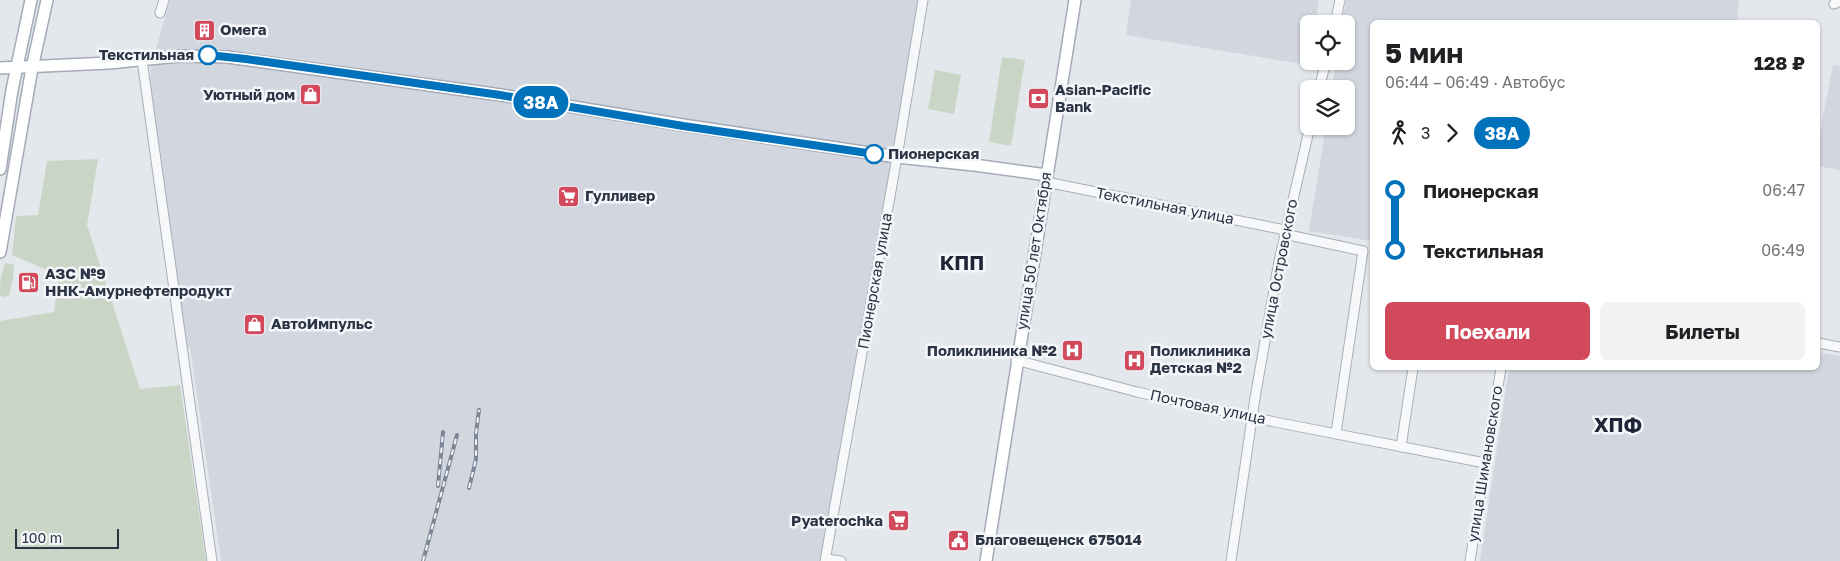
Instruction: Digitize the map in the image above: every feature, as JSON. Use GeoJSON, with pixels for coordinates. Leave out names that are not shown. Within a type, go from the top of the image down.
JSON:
{"type":"FeatureCollection","features":[{"type":"Feature","properties":{"kind":"main road"},"geometry":{"type":"LineString","coordinates":[[0,169],[16,68],[31,0]]}},
{"type":"Feature","properties":{"kind":"main road"},"geometry":{"type":"LineString","coordinates":[[0,252],[32,68],[47,0]]}},
{"type":"Feature","properties":{"kind":"main road","name":"улица 50 лет Октября"},"geometry":{"type":"LineString","coordinates":[[986,561],[1016,360],[1075,0]]}},
{"type":"Feature","properties":{"kind":"main road","name":"Текстильная улица"},"geometry":{"type":"LineString","coordinates":[[0,68],[32,68],[207,55],[246,59],[492,94],[683,126],[897,158],[974,165],[1046,179]]}},
{"type":"Feature","properties":{"kind":"street"},"geometry":{"type":"LineString","coordinates":[[160,13],[164,0]]}},
{"type":"Feature","properties":{"kind":"street","name":"Пионерская улица"},"geometry":{"type":"LineString","coordinates":[[826,560],[923,0]]}},
{"type":"Feature","properties":{"kind":"street"},"geometry":{"type":"LineString","coordinates":[[1337,15],[1340,0]]}},
{"type":"Feature","properties":{"kind":"street"},"geometry":{"type":"LineString","coordinates":[[142,60],[212,561]]}},
{"type":"Feature","properties":{"kind":"street","name":"улица Островского"},"geometry":{"type":"LineString","coordinates":[[1231,561],[1284,232],[1308,135]]}},
{"type":"Feature","properties":{"kind":"street","name":"Текстильная улица"},"geometry":{"type":"LineString","coordinates":[[1046,179],[1363,251],[1336,434]]}},
{"type":"Feature","properties":{"kind":"street"},"geometry":{"type":"LineString","coordinates":[[1820,343],[1840,347]]}},
{"type":"Feature","properties":{"kind":"street","name":"Почтовая улица"},"geometry":{"type":"LineString","coordinates":[[1016,360],[1137,392],[1486,463]]}},
{"type":"Feature","properties":{"kind":"street"},"geometry":{"type":"LineString","coordinates":[[1401,447],[1413,370]]}},
{"type":"Feature","properties":{"kind":"street","name":"улица Шимановского"},"geometry":{"type":"LineString","coordinates":[[1470,561],[1501,370]]}},
{"type":"Feature","properties":{"kind":"street"},"geometry":{"type":"LineString","coordinates":[[826,560],[841,561]]}},
{"type":"Feature","properties":{"kind":"shaded area"},"geometry":{"type":"Polygon","coordinates":[[[170,0],[922,0],[823,561],[221,561],[190,347],[186,347],[147,76],[151,76],[150,70],[170,0]]]}},
{"type":"Feature","properties":{"kind":"shaded area"},"geometry":{"type":"Polygon","coordinates":[[[1131,0],[1319,0],[1316,15],[1300,15],[1300,64],[1126,35],[1131,0]]]}},
{"type":"Feature","properties":{"kind":"shaded area"},"geometry":{"type":"Polygon","coordinates":[[[1346,0],[1739,0],[1737,20],[1370,20],[1370,241],[1309,231],[1325,135],[1355,135],[1355,80],[1333,80],[1335,70],[1355,70],[1355,15],[1344,15],[1346,0]]]}},
{"type":"Feature","properties":{"kind":"shaded area"},"geometry":{"type":"Polygon","coordinates":[[[1833,65],[1840,66],[1840,170],[1820,166],[1820,133],[1833,65]]]}},
{"type":"Feature","properties":{"kind":"shaded area"},"geometry":{"type":"Polygon","coordinates":[[[1820,352],[1840,356],[1840,561],[1480,561],[1509,370],[1820,370],[1820,352]]]}},
{"type":"Feature","properties":{"kind":"green space"},"geometry":{"type":"Polygon","coordinates":[[[1002,57],[1025,60],[1011,146],[989,142],[1002,57]]]}},
{"type":"Feature","properties":{"kind":"green space"},"geometry":{"type":"Polygon","coordinates":[[[935,70],[961,75],[954,114],[928,109],[935,70]]]}},
{"type":"Feature","properties":{"kind":"green space"},"geometry":{"type":"Polygon","coordinates":[[[98,159],[87,225],[140,389],[180,385],[206,561],[0,561],[0,321],[54,312],[59,275],[12,255],[16,216],[38,215],[47,161],[98,159]]]}},
{"type":"Feature","properties":{"kind":"green space"},"geometry":{"type":"Polygon","coordinates":[[[6,263],[14,265],[9,295],[5,297],[0,296],[0,287],[1,274],[6,263]]]}},
{"type":"Feature","properties":{"kind":"railway"},"geometry":{"type":"LineString","coordinates":[[469,488],[476,459],[476,433],[479,410]]}},
{"type":"Feature","properties":{"kind":"railway"},"geometry":{"type":"LineString","coordinates":[[438,486],[443,432]]}},
{"type":"Feature","properties":{"kind":"railway"},"geometry":{"type":"LineString","coordinates":[[423,561],[457,435]]}},
{"type":"Feature","properties":{"kind":"bus line","name":"38А"},"geometry":{"type":"LineString","coordinates":[[208,55],[227,56],[485,93],[683,126],[874,154]]}},
{"type":"Feature","properties":{"kind":"place","name":"Омега"},"geometry":{"type":"Point","coordinates":[204,30]}},
{"type":"Feature","properties":{"kind":"place","name":"Текстильная"},"geometry":{"type":"Point","coordinates":[208,55]}},
{"type":"Feature","properties":{"kind":"place","name":"Уютный дом"},"geometry":{"type":"Point","coordinates":[311,95]}},
{"type":"Feature","properties":{"kind":"place","name":"Asian-Pacific Bank"},"geometry":{"type":"Point","coordinates":[1039,99]}},
{"type":"Feature","properties":{"kind":"place","name":"Пионерская"},"geometry":{"type":"Point","coordinates":[874,154]}},
{"type":"Feature","properties":{"kind":"place","name":"Гулливер"},"geometry":{"type":"Point","coordinates":[569,196]}},
{"type":"Feature","properties":{"kind":"place","name":"АЗС №9 ННК-Амурнефтепродукт"},"geometry":{"type":"Point","coordinates":[29,283]}},
{"type":"Feature","properties":{"kind":"place","name":"АвтоИмпульс"},"geometry":{"type":"Point","coordinates":[255,324]}},
{"type":"Feature","properties":{"kind":"place","name":"Поликлиника №2"},"geometry":{"type":"Point","coordinates":[1073,351]}},
{"type":"Feature","properties":{"kind":"place","name":"Поликлиника Детская №2"},"geometry":{"type":"Point","coordinates":[1134,360]}},
{"type":"Feature","properties":{"kind":"place","name":"Pyaterochka"},"geometry":{"type":"Point","coordinates":[899,521]}},
{"type":"Feature","properties":{"kind":"place","name":"Благовещенск 675014"},"geometry":{"type":"Point","coordinates":[959,540]}},
{"type":"Feature","properties":{"kind":"district","name":"КПП"},"geometry":{"type":"Point","coordinates":[962,263]}},
{"type":"Feature","properties":{"kind":"district","name":"ХПФ"},"geometry":{"type":"Point","coordinates":[1618,425]}}]}
